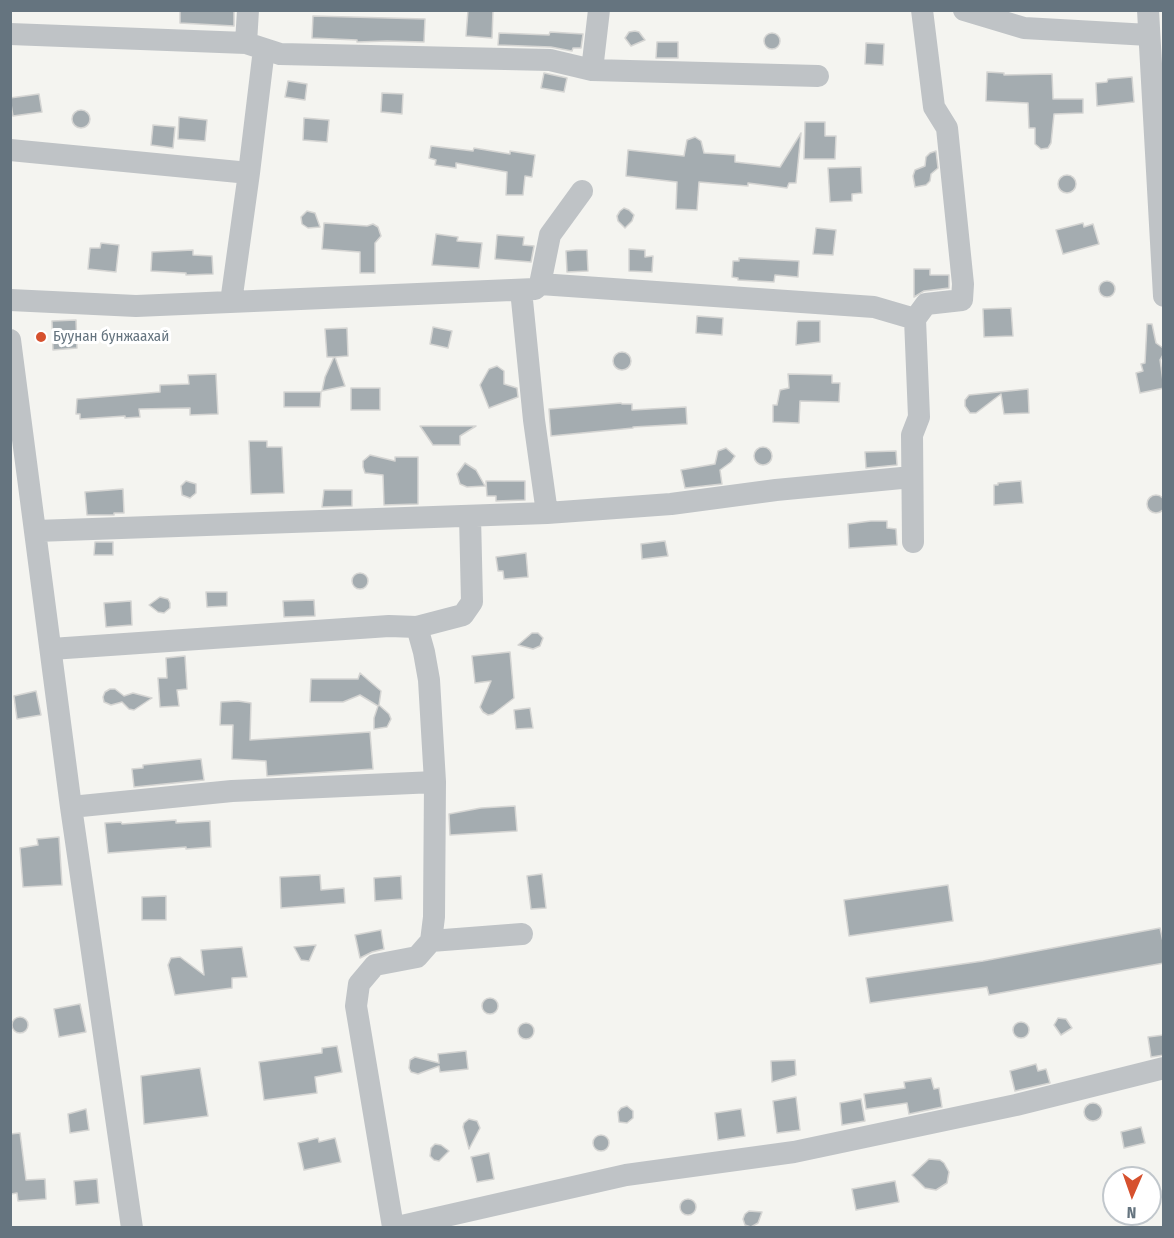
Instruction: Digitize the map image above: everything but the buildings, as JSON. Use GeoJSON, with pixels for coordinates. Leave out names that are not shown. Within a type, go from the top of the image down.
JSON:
{"type":"FeatureCollection","features":[{"type":"Feature","properties":{"kind":"street"},"geometry":{"type":"LineString","coordinates":[[231,302],[249,173],[255,46],[248,10]]}},
{"type":"Feature","properties":{"kind":"street"},"geometry":{"type":"LineString","coordinates":[[592,70],[599,10]]}},
{"type":"Feature","properties":{"kind":"street"},"geometry":{"type":"LineString","coordinates":[[913,542],[912,435],[920,417],[915,319],[926,304],[962,300],[963,284],[947,128],[934,106],[922,10]]}},
{"type":"Feature","properties":{"kind":"street"},"geometry":{"type":"LineString","coordinates":[[964,10],[1024,28],[1149,35]]}},
{"type":"Feature","properties":{"kind":"street"},"geometry":{"type":"LineString","coordinates":[[1148,10],[1164,296]]}},
{"type":"Feature","properties":{"kind":"street"},"geometry":{"type":"LineString","coordinates":[[10,34],[255,46],[280,54],[550,60],[592,70],[818,76]]}},
{"type":"Feature","properties":{"kind":"street"},"geometry":{"type":"LineString","coordinates":[[10,150],[249,173]]}},
{"type":"Feature","properties":{"kind":"street"},"geometry":{"type":"LineString","coordinates":[[547,513],[534,420],[531,287],[550,235],[582,191]]}},
{"type":"Feature","properties":{"kind":"street"},"geometry":{"type":"LineString","coordinates":[[10,300],[136,306],[531,287],[874,307],[915,319]]}},
{"type":"Feature","properties":{"kind":"street"},"geometry":{"type":"LineString","coordinates":[[10,340],[71,807],[132,1227]]}},
{"type":"Feature","properties":{"kind":"street"},"geometry":{"type":"LineString","coordinates":[[36,531],[547,513],[671,504],[776,489],[912,477]]}},
{"type":"Feature","properties":{"kind":"street"},"geometry":{"type":"LineString","coordinates":[[51,649],[389,626],[417,627],[463,615],[472,602],[470,516]]}},
{"type":"Feature","properties":{"kind":"street"},"geometry":{"type":"LineString","coordinates":[[417,627],[429,680],[435,782],[434,917],[431,941],[417,957],[375,965],[359,984],[356,1006],[393,1227],[626,1175],[795,1152],[1016,1105],[1164,1068]]}},
{"type":"Feature","properties":{"kind":"street"},"geometry":{"type":"LineString","coordinates":[[71,807],[232,791],[435,782]]}},
{"type":"Feature","properties":{"kind":"street"},"geometry":{"type":"LineString","coordinates":[[431,941],[522,934]]}},
{"type":"Feature","properties":{"kind":"place","name":"Буунан бунжаахай"},"geometry":{"type":"Point","coordinates":[41,337]}}]}
